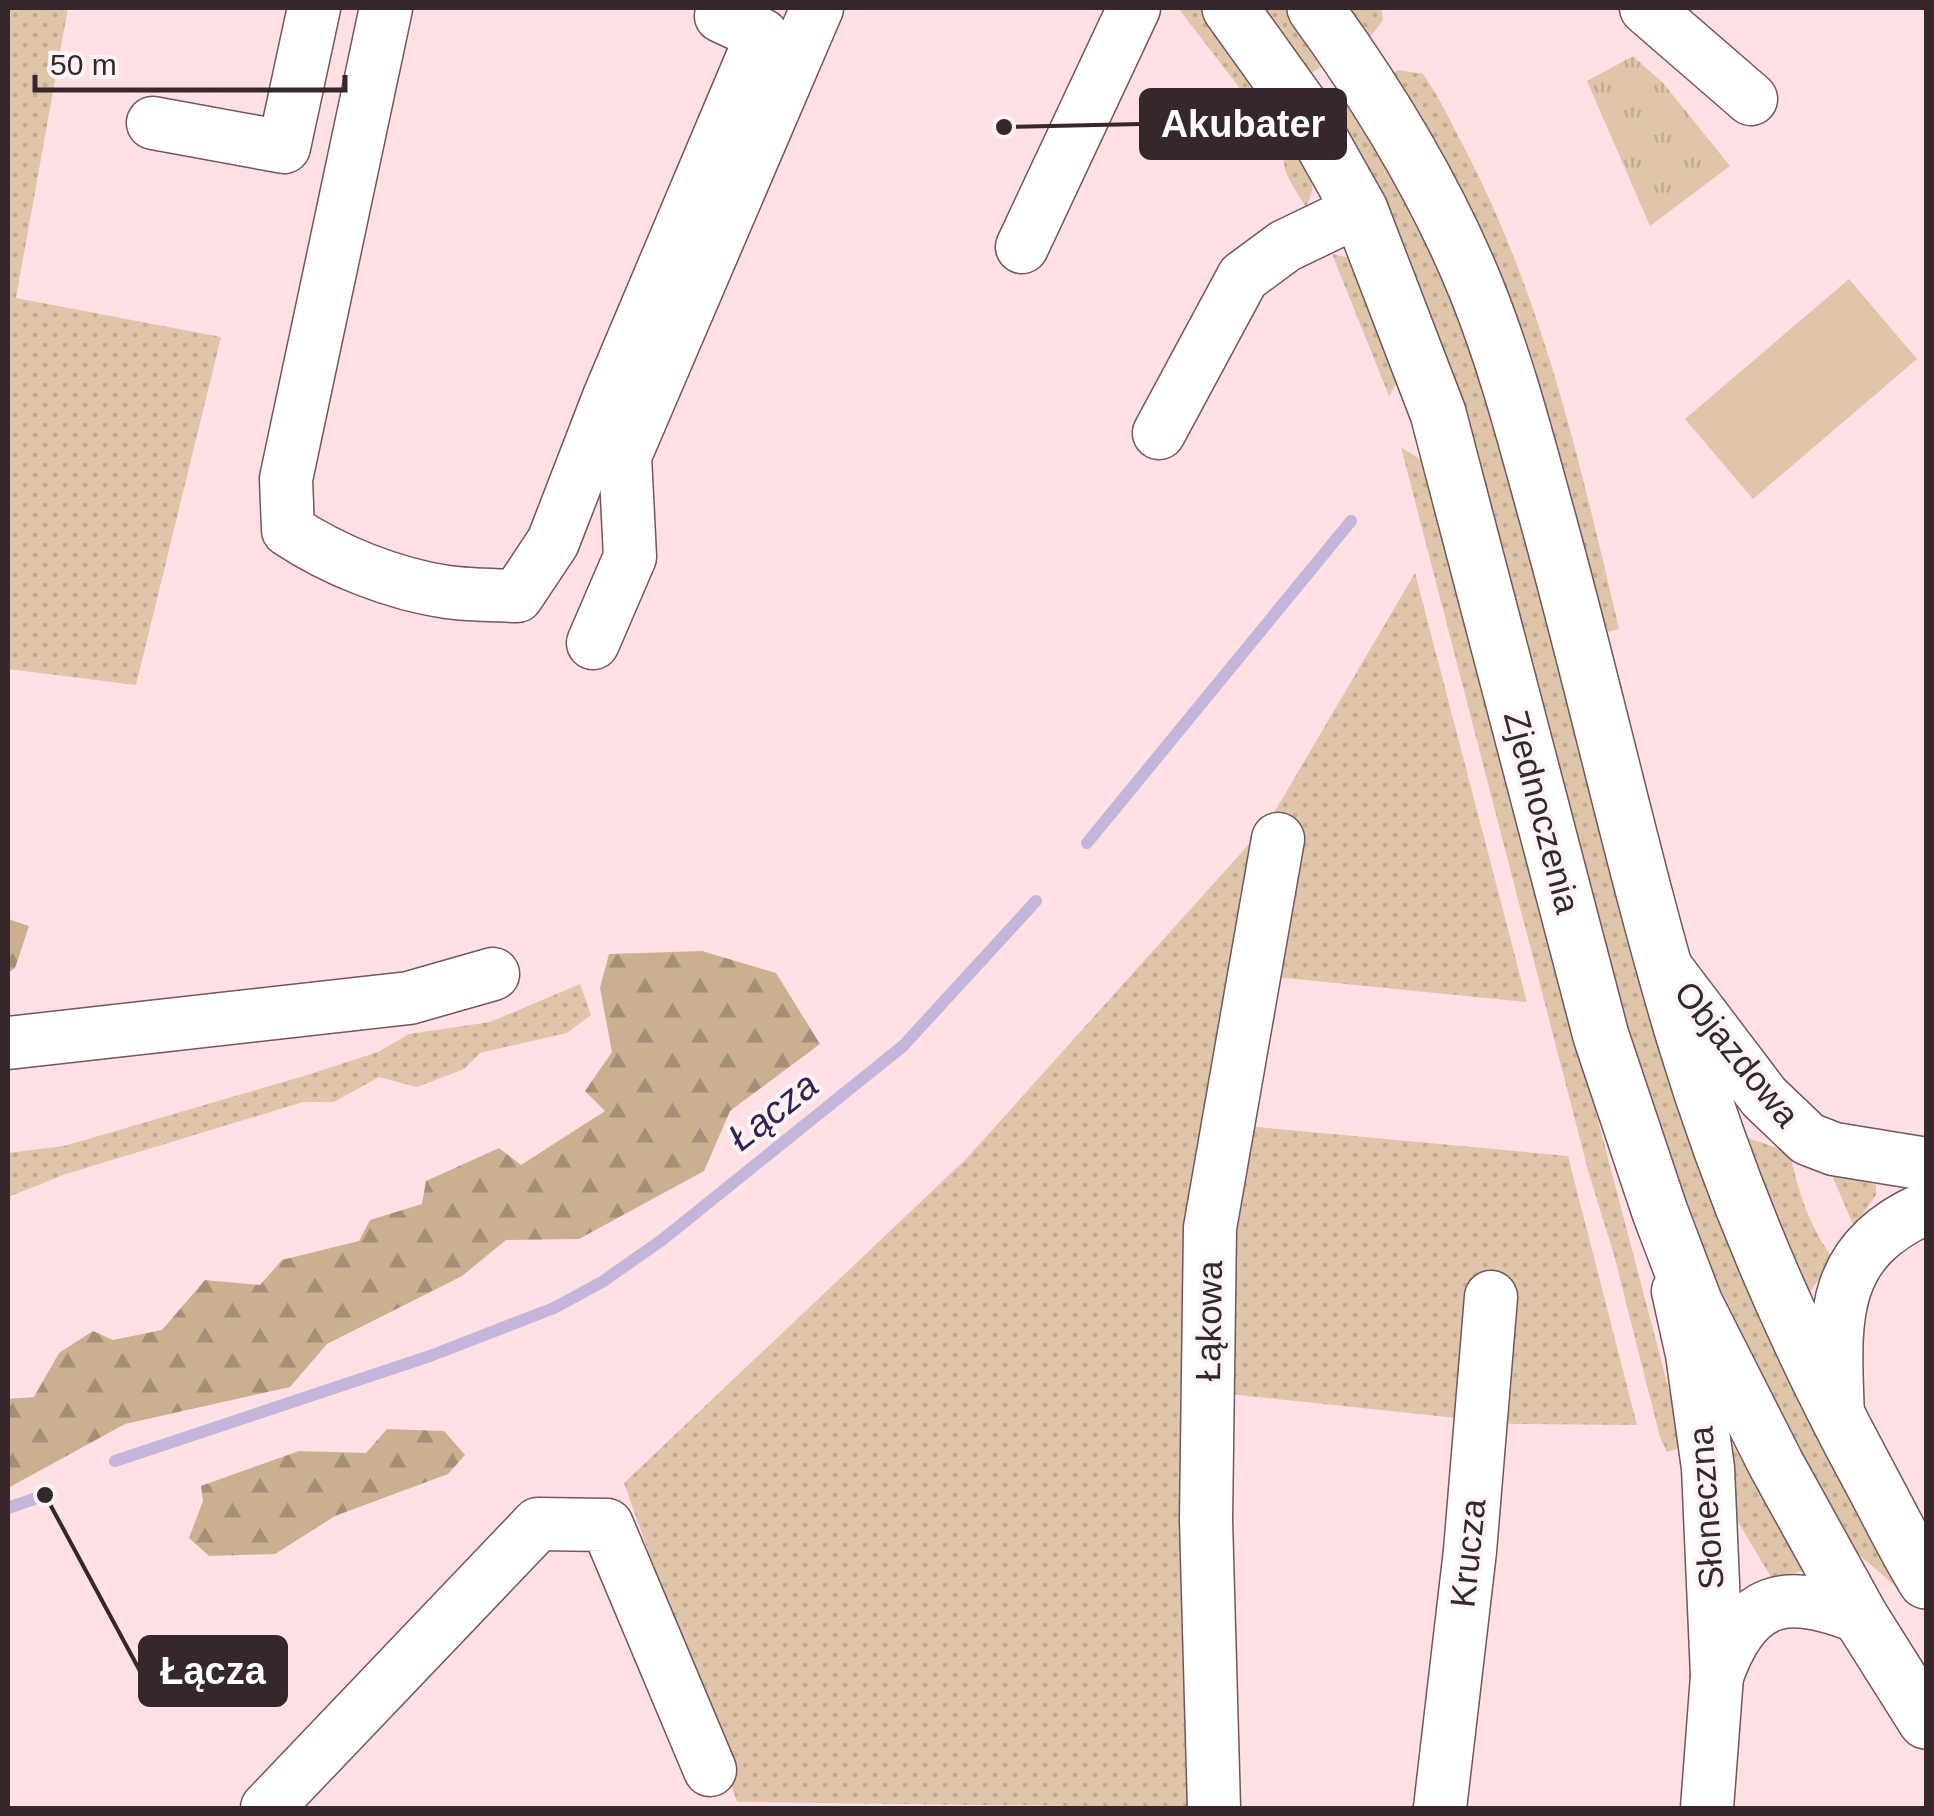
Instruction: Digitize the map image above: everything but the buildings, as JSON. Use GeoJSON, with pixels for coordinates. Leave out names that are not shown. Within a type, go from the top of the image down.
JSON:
{"type":"FeatureCollection","features":[{"type":"Feature","properties":{"kind":"main road","name":"Zjednoczenia"},"geometry":{"type":"LineString","coordinates":[[1230,8],[1306,114],[1360,210],[1438,413],[1596,1018],[1695,1304],[1860,1618],[1926,1721]]}},
{"type":"Feature","properties":{"kind":"main road"},"geometry":{"type":"LineString","coordinates":[[1316,8],[1387,112],[1428,184],[1476,288],[1500,353],[1584,648],[1665,966],[1724,1156],[1770,1275],[1838,1421],[1926,1581]]}},
{"type":"Feature","properties":{"kind":"street"},"geometry":{"type":"LineString","coordinates":[[153,123],[284,147],[314,8]]}},
{"type":"Feature","properties":{"kind":"street"},"geometry":{"type":"LineString","coordinates":[[386,8],[286,479],[288,530],[316,549],[381,574],[444,592],[516,596],[553,542],[609,397],[762,35],[715,10]]}},
{"type":"Feature","properties":{"kind":"street"},"geometry":{"type":"LineString","coordinates":[[593,643],[630,558],[625,456],[818,8]]}},
{"type":"Feature","properties":{"kind":"street"},"geometry":{"type":"LineString","coordinates":[[1022,247],[1134,8]]}},
{"type":"Feature","properties":{"kind":"street"},"geometry":{"type":"LineString","coordinates":[[1646,8],[1752,100]]}},
{"type":"Feature","properties":{"kind":"street"},"geometry":{"type":"LineString","coordinates":[[1159,433],[1243,278],[1285,246],[1360,210]]}},
{"type":"Feature","properties":{"kind":"street","name":"Łąkowa"},"geometry":{"type":"LineString","coordinates":[[1214,1808],[1206,1520],[1210,1228],[1278,840]]}},
{"type":"Feature","properties":{"kind":"street","name":"Objazdowa"},"geometry":{"type":"LineString","coordinates":[[1665,966],[1764,1097],[1808,1140],[1834,1150],[1926,1164]]}},
{"type":"Feature","properties":{"kind":"street"},"geometry":{"type":"LineString","coordinates":[[8,1043],[409,998],[493,974]]}},
{"type":"Feature","properties":{"kind":"street"},"geometry":{"type":"LineString","coordinates":[[1838,1421],[1836,1324],[1847,1282],[1868,1246],[1881,1233],[1926,1208]]}},
{"type":"Feature","properties":{"kind":"street","name":"Słoneczna"},"geometry":{"type":"LineString","coordinates":[[1660,1212],[1692,1354],[1708,1468],[1716,1676],[1707,1808]]}},
{"type":"Feature","properties":{"kind":"street","name":"Krucza"},"geometry":{"type":"LineString","coordinates":[[1440,1808],[1471,1537],[1491,1297]]}},
{"type":"Feature","properties":{"kind":"street"},"geometry":{"type":"LineString","coordinates":[[267,1808],[538,1524],[608,1525],[710,1770]]}},
{"type":"Feature","properties":{"kind":"street"},"geometry":{"type":"LineString","coordinates":[[1716,1676],[1738,1633],[1753,1616],[1784,1600],[1818,1602],[1860,1618]]}},
{"type":"Feature","properties":{"kind":"green space"},"geometry":{"type":"Polygon","coordinates":[[[8,8],[68,8],[16,298],[221,337],[136,685],[8,669],[8,8]]]}},
{"type":"Feature","properties":{"kind":"green space"},"geometry":{"type":"Polygon","coordinates":[[[1178,8],[1198,8],[1205,14],[1270,103],[1258,102],[1242,91],[1178,8]]]}},
{"type":"Feature","properties":{"kind":"green space"},"geometry":{"type":"Polygon","coordinates":[[[1258,8],[1288,8],[1328,62],[1307,76],[1258,8]]]}},
{"type":"Feature","properties":{"kind":"green space"},"geometry":{"type":"Polygon","coordinates":[[[1347,8],[1381,8],[1383,20],[1368,40],[1347,8]]]}},
{"type":"Feature","properties":{"kind":"green space"},"geometry":{"type":"Polygon","coordinates":[[[1633,56],[1663,83],[1730,166],[1650,226],[1587,81],[1633,56]]]}},
{"type":"Feature","properties":{"kind":"green space"},"geometry":{"type":"Polygon","coordinates":[[[1399,70],[1423,74],[1435,93],[1467,153],[1518,267],[1575,446],[1619,629],[1608,632],[1584,560],[1389,75],[1399,70]]]}},
{"type":"Feature","properties":{"kind":"green space"},"geometry":{"type":"Polygon","coordinates":[[[1352,99],[1407,191],[1475,346],[1576,710],[1909,1598],[1850,1547],[1706,1269],[1673,1179],[1329,114],[1352,99]]]}},
{"type":"Feature","properties":{"kind":"green space"},"geometry":{"type":"Polygon","coordinates":[[[1291,138],[1312,180],[1306,207],[1284,164],[1291,138]]]}},
{"type":"Feature","properties":{"kind":"green space"},"geometry":{"type":"Polygon","coordinates":[[[1332,254],[1346,257],[1361,269],[1398,381],[1389,396],[1332,254]]]}},
{"type":"Feature","properties":{"kind":"green space"},"geometry":{"type":"Polygon","coordinates":[[[1849,279],[1917,359],[1753,499],[1685,419],[1849,279]]]}},
{"type":"Feature","properties":{"kind":"green space"},"geometry":{"type":"Polygon","coordinates":[[[1401,447],[1425,463],[1684,1447],[1667,1452],[1589,1174],[1401,447]]]}},
{"type":"Feature","properties":{"kind":"green space"},"geometry":{"type":"Polygon","coordinates":[[[1415,573],[1527,1002],[1254,975],[1235,1125],[1568,1156],[1637,1425],[1513,1424],[1192,1390],[1234,1808],[737,1802],[624,1483],[966,1159],[1268,823],[1415,573]]]}},
{"type":"Feature","properties":{"kind":"green space"},"geometry":{"type":"Polygon","coordinates":[[[8,919],[29,926],[15,968],[8,973],[8,919]]]}},
{"type":"Feature","properties":{"kind":"green space"},"geometry":{"type":"Polygon","coordinates":[[[702,951],[776,973],[820,1044],[730,1111],[704,1171],[579,1239],[506,1240],[462,1276],[327,1344],[290,1387],[125,1424],[8,1488],[8,1399],[34,1397],[59,1353],[93,1331],[113,1340],[162,1330],[205,1280],[260,1285],[282,1260],[359,1241],[370,1220],[422,1204],[426,1181],[499,1148],[521,1165],[605,1111],[585,1091],[612,1052],[600,988],[609,954],[702,951]]]}},
{"type":"Feature","properties":{"kind":"green space"},"geometry":{"type":"Polygon","coordinates":[[[580,984],[591,1015],[567,1033],[480,1053],[464,1069],[417,1087],[379,1077],[334,1102],[303,1102],[66,1174],[8,1197],[8,1153],[64,1146],[304,1076],[378,1052],[409,1034],[490,1022],[580,984]]]}},
{"type":"Feature","properties":{"kind":"green space"},"geometry":{"type":"Polygon","coordinates":[[[1745,1137],[1790,1152],[1806,1208],[1834,1259],[1808,1294],[1804,1293],[1745,1137]]]}},
{"type":"Feature","properties":{"kind":"green space"},"geometry":{"type":"Polygon","coordinates":[[[1828,1166],[1876,1185],[1876,1195],[1854,1227],[1828,1166]]]}},
{"type":"Feature","properties":{"kind":"green space"},"geometry":{"type":"Polygon","coordinates":[[[387,1429],[444,1431],[465,1455],[448,1474],[335,1516],[275,1554],[209,1556],[189,1538],[203,1501],[201,1486],[299,1451],[366,1453],[387,1429]]]}},
{"type":"Feature","properties":{"kind":"green space"},"geometry":{"type":"Polygon","coordinates":[[[1733,1445],[1804,1571],[1771,1577],[1738,1522],[1726,1519],[1724,1447],[1733,1445]]]}},
{"type":"Feature","properties":{"kind":"waterway","name":"Łącza"},"geometry":{"type":"LineString","coordinates":[[1087,843],[1351,521]]}},
{"type":"Feature","properties":{"kind":"waterway","name":"Łącza"},"geometry":{"type":"LineString","coordinates":[[115,1461],[430,1356],[554,1308],[602,1282],[662,1240],[903,1046],[1036,901]]}},
{"type":"Feature","properties":{"kind":"waterway","name":"Łącza"},"geometry":{"type":"LineString","coordinates":[[8,1508],[45,1495]]}},
{"type":"Feature","properties":{"kind":"place","name":"Akubater"},"geometry":{"type":"Point","coordinates":[1004,127]}},
{"type":"Feature","properties":{"kind":"place","name":"Łącza"},"geometry":{"type":"Point","coordinates":[45,1495]}}]}
